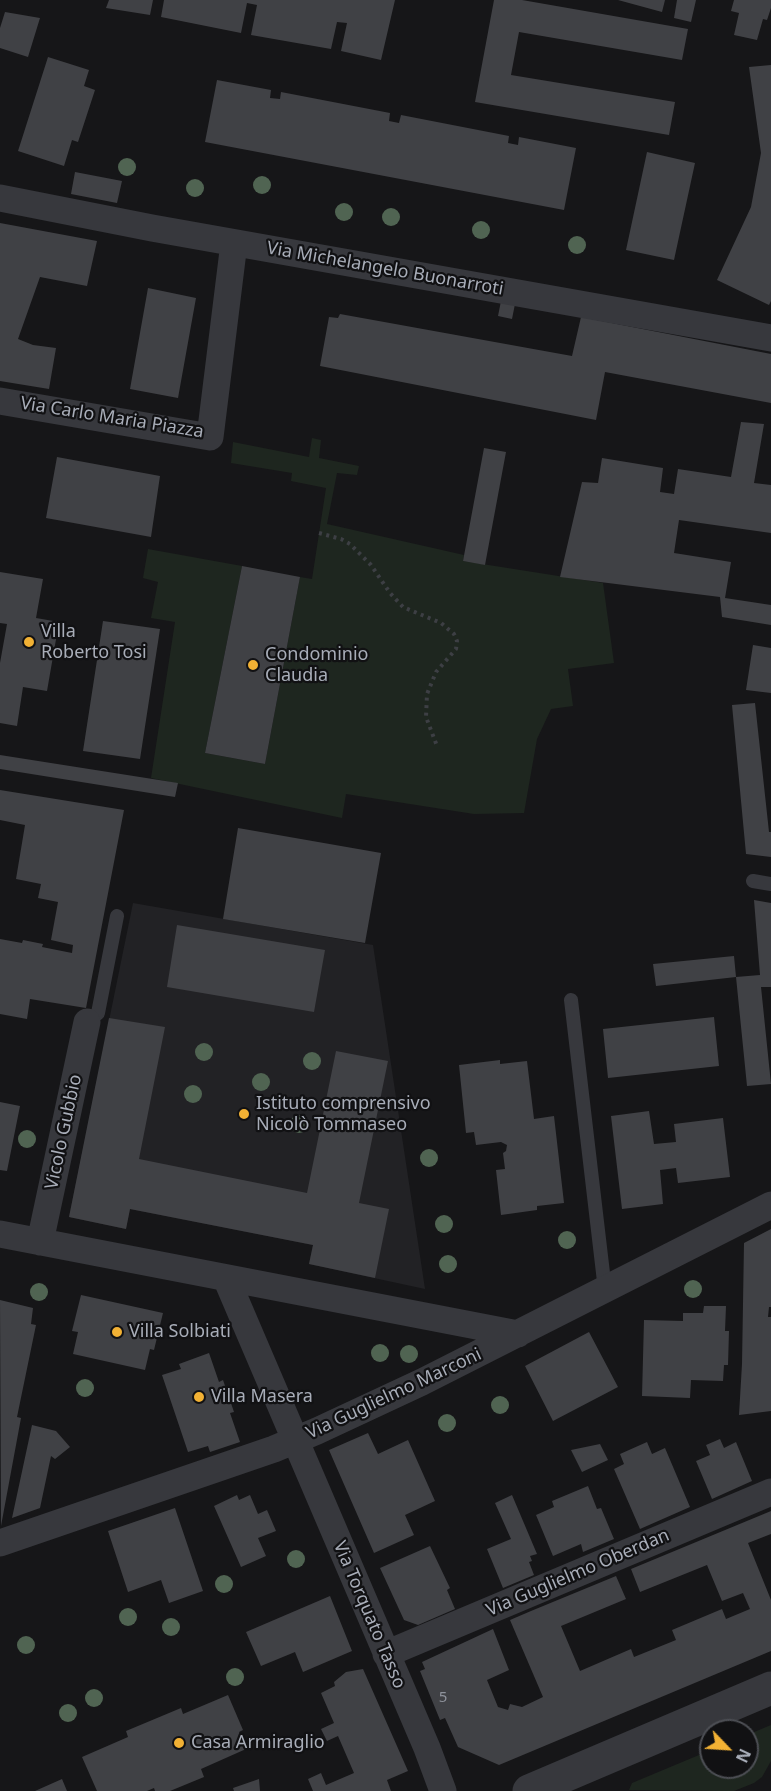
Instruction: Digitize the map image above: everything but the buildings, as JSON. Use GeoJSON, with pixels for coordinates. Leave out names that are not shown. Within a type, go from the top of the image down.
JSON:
{"type":"FeatureCollection","features":[{"type":"Feature","properties":{"kind":"street","name":"Via Michelangelo Buonarroti"},"geometry":{"type":"LineString","coordinates":[[0,198],[234,243],[771,338]]}},
{"type":"Feature","properties":{"kind":"street","name":"Via Carlo Maria Piazza"},"geometry":{"type":"LineString","coordinates":[[0,401],[210,437],[234,243]]}},
{"type":"Feature","properties":{"kind":"street","name":"Vicolo Gubbio"},"geometry":{"type":"LineString","coordinates":[[40,1242],[87,1022]]}},
{"type":"Feature","properties":{"kind":"street","name":"Via Guglielmo Marconi"},"geometry":{"type":"LineString","coordinates":[[0,1543],[294,1441],[422,1382],[771,1205]]}},
{"type":"Feature","properties":{"kind":"street"},"geometry":{"type":"LineString","coordinates":[[0,1234],[518,1334]]}},
{"type":"Feature","properties":{"kind":"street","name":"Via Torquato Tasso"},"geometry":{"type":"LineString","coordinates":[[226,1278],[427,1748],[443,1791]]}},
{"type":"Feature","properties":{"kind":"street"},"geometry":{"type":"LineString","coordinates":[[422,1382],[438,1369],[452,1352],[456,1335],[453,1323]]}},
{"type":"Feature","properties":{"kind":"street","name":"Via Guglielmo Oberdan"},"geometry":{"type":"LineString","coordinates":[[386,1654],[771,1492]]}},
{"type":"Feature","properties":{"kind":"street"},"geometry":{"type":"LineString","coordinates":[[529,1791],[565,1784],[771,1688]]}},
{"type":"Feature","properties":{"kind":"lane"},"geometry":{"type":"LineString","coordinates":[[753,881],[771,884]]}},
{"type":"Feature","properties":{"kind":"lane"},"geometry":{"type":"LineString","coordinates":[[87,1022],[98,1013],[117,916]]}},
{"type":"Feature","properties":{"kind":"lane"},"geometry":{"type":"LineString","coordinates":[[571,1000],[605,1290]]}},
{"type":"Feature","properties":{"kind":"path"},"geometry":{"type":"LineString","coordinates":[[319,533],[350,544],[371,565],[390,593],[403,607],[441,623],[454,634],[457,641],[456,649],[436,672],[427,694],[426,717],[437,746]]}},
{"type":"Feature","properties":{"kind":"shaded area"},"geometry":{"type":"Polygon","coordinates":[[[312,438],[321,440],[319,458],[359,466],[357,475],[337,473],[327,524],[464,555],[463,561],[603,583],[614,663],[568,669],[573,706],[551,709],[537,739],[524,813],[474,814],[346,794],[342,818],[151,778],[175,622],[151,618],[158,582],[143,578],[148,549],[242,566],[205,753],[265,764],[300,577],[312,579],[326,488],[291,481],[292,473],[231,463],[233,442],[309,457],[312,438]]]}},
{"type":"Feature","properties":{"kind":"shaded area","name":"Istituto comprensivo Nicolò Tommaseo"},"geometry":{"type":"Polygon","coordinates":[[[133,903],[373,945],[425,1289],[309,1264],[313,1245],[130,1209],[126,1229],[69,1217],[133,903]]]}},
{"type":"Feature","properties":{"kind":"shaded area"},"geometry":{"type":"Polygon","coordinates":[[[771,1725],[771,1761],[762,1777],[754,1783],[734,1791],[629,1790],[632,1783],[699,1755],[699,1779],[759,1779],[759,1730],[771,1725]]]}},
{"type":"Feature","properties":{"kind":"place","name":"Villa Roberto Tosi"},"geometry":{"type":"Point","coordinates":[29,642]}},
{"type":"Feature","properties":{"kind":"place","name":"Condominio Claudia"},"geometry":{"type":"Point","coordinates":[253,665]}},
{"type":"Feature","properties":{"kind":"place","name":"Istituto comprensivo Nicolò Tommaseo"},"geometry":{"type":"Point","coordinates":[244,1114]}},
{"type":"Feature","properties":{"kind":"place","name":"Villa Solbiati"},"geometry":{"type":"Point","coordinates":[117,1332]}},
{"type":"Feature","properties":{"kind":"place","name":"Villa Masera"},"geometry":{"type":"Point","coordinates":[199,1397]}},
{"type":"Feature","properties":{"kind":"place","name":"Casa Armiraglio"},"geometry":{"type":"Point","coordinates":[179,1743]}}]}
